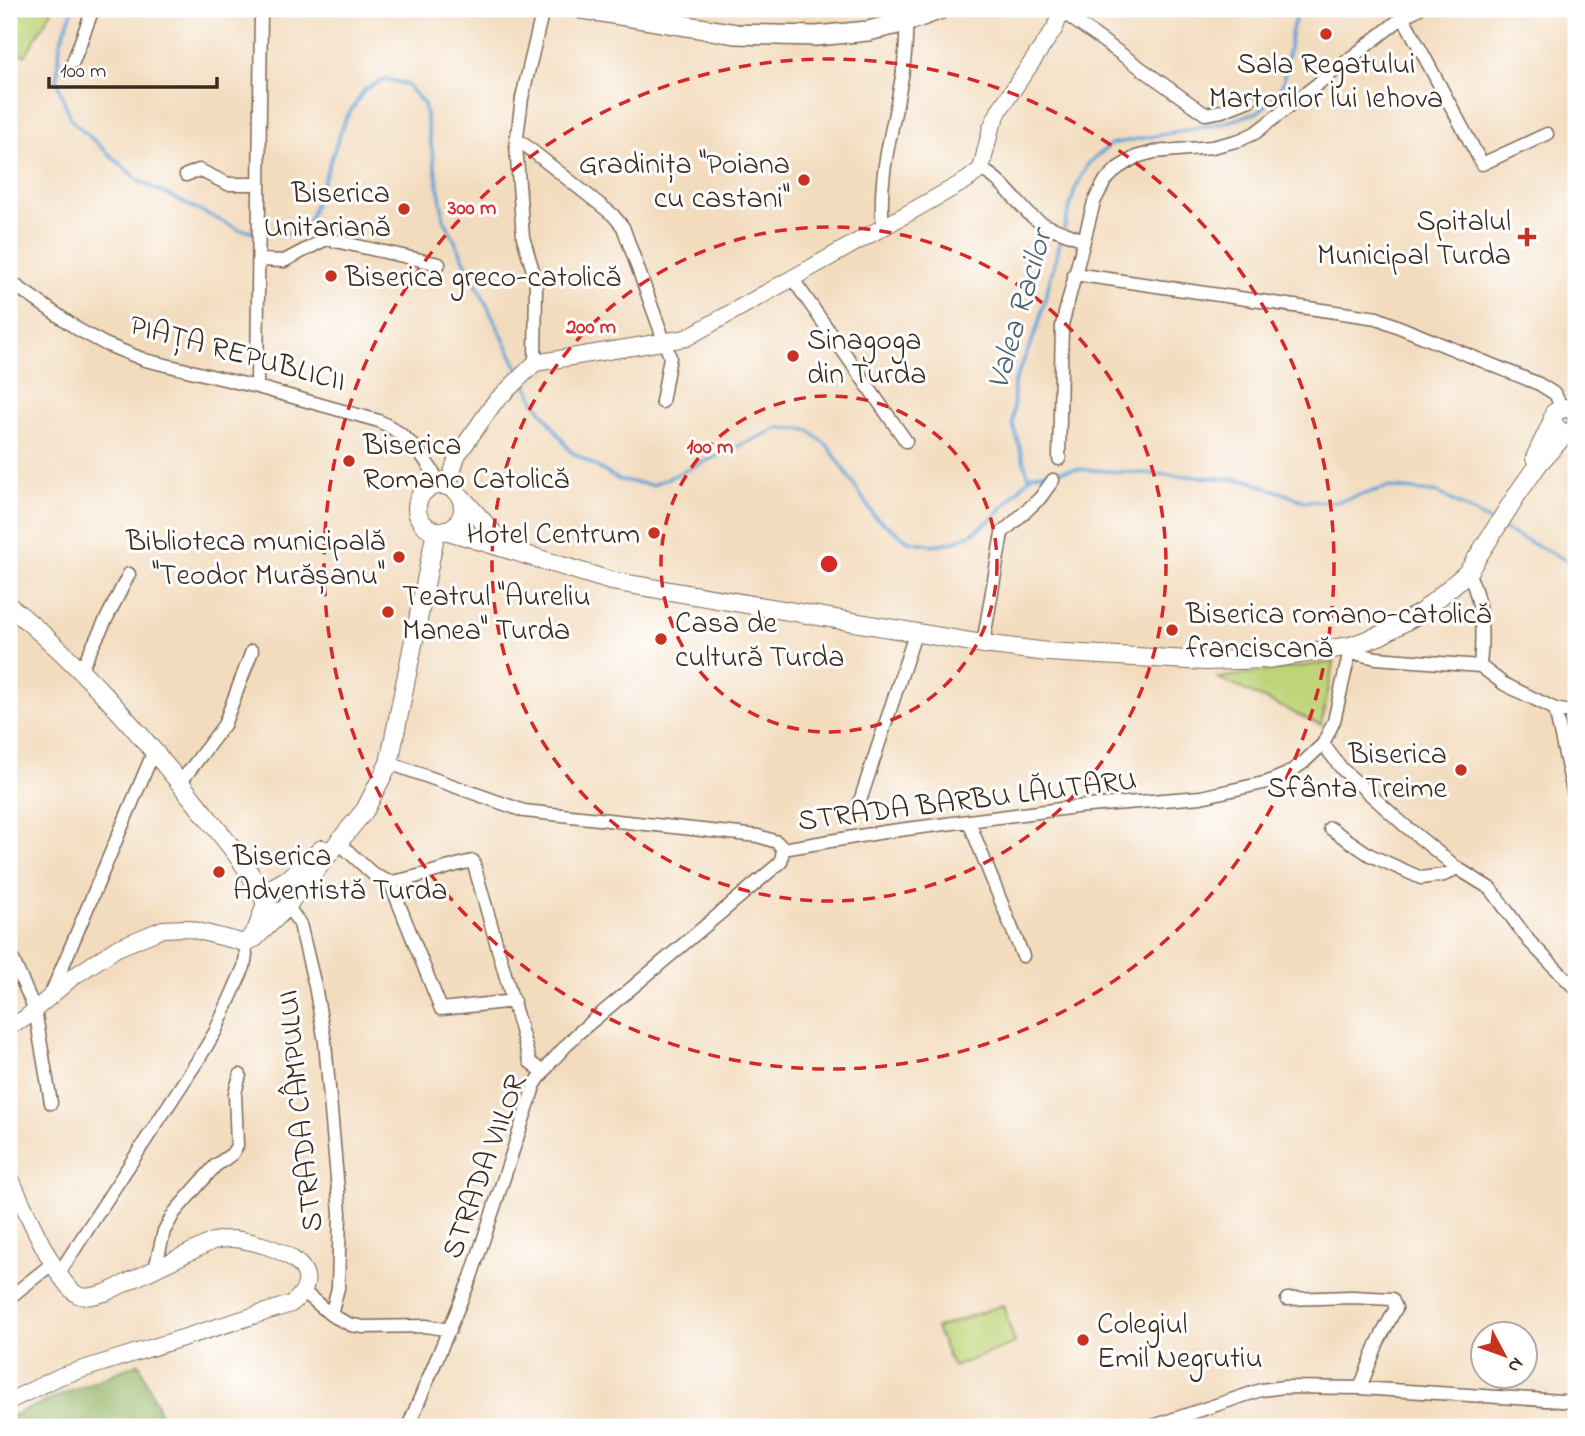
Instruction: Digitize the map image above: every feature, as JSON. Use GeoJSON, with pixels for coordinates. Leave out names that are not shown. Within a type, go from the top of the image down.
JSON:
{"type":"FeatureCollection","features":[{"type":"Feature","properties":{"kind":"main road"},"geometry":{"type":"LineString","coordinates":[[583,9],[650,14],[736,34],[816,36],[868,31],[905,15],[941,9]]}},
{"type":"Feature","properties":{"kind":"main road"},"geometry":{"type":"LineString","coordinates":[[518,553],[494,534],[449,489],[425,491],[417,506],[422,522],[441,531],[611,581],[915,634],[1048,652],[1206,662],[1267,659],[1350,649],[1422,612],[1468,572],[1518,493],[1570,420]]}},
{"type":"Feature","properties":{"kind":"main road"},"geometry":{"type":"LineString","coordinates":[[441,531],[457,524],[463,510],[449,489]]}},
{"type":"Feature","properties":{"kind":"main road"},"geometry":{"type":"LineString","coordinates":[[9,606],[80,670],[154,751],[248,868],[264,901],[273,912],[288,906],[365,810],[389,763],[441,531]]}},
{"type":"Feature","properties":{"kind":"main road"},"geometry":{"type":"LineString","coordinates":[[264,901],[270,888],[297,872],[315,854],[338,842]]}},
{"type":"Feature","properties":{"kind":"main road"},"geometry":{"type":"LineString","coordinates":[[278,885],[286,888],[288,906]]}},
{"type":"Feature","properties":{"kind":"street"},"geometry":{"type":"LineString","coordinates":[[72,62],[93,9]]}},
{"type":"Feature","properties":{"kind":"street"},"geometry":{"type":"LineString","coordinates":[[257,387],[261,9]]}},
{"type":"Feature","properties":{"kind":"street"},"geometry":{"type":"LineString","coordinates":[[532,365],[536,281],[523,237],[516,138],[522,97],[543,9]]}},
{"type":"Feature","properties":{"kind":"street"},"geometry":{"type":"LineString","coordinates":[[1059,459],[1062,325],[1094,202],[1105,181],[1118,168],[1154,152],[1212,147],[1255,133],[1404,17],[1418,9]]}},
{"type":"Feature","properties":{"kind":"street"},"geometry":{"type":"LineString","coordinates":[[449,489],[457,456],[494,403],[532,365],[686,338],[967,180],[981,169],[991,128],[1000,109],[1055,28],[1061,10],[1205,114],[1222,111],[1250,100]]}},
{"type":"Feature","properties":{"kind":"street"},"geometry":{"type":"LineString","coordinates":[[883,226],[885,162],[898,103],[906,40],[905,15]]}},
{"type":"Feature","properties":{"kind":"street"},"geometry":{"type":"LineString","coordinates":[[1404,17],[1482,164],[1547,134]]}},
{"type":"Feature","properties":{"kind":"street"},"geometry":{"type":"LineString","coordinates":[[516,138],[620,221],[670,357],[662,402]]}},
{"type":"Feature","properties":{"kind":"street"},"geometry":{"type":"LineString","coordinates":[[518,171],[523,165],[541,157]]}},
{"type":"Feature","properties":{"kind":"street"},"geometry":{"type":"LineString","coordinates":[[981,169],[997,178],[1031,216],[1084,240]]}},
{"type":"Feature","properties":{"kind":"street"},"geometry":{"type":"LineString","coordinates":[[187,175],[199,170],[228,184],[259,184]]}},
{"type":"Feature","properties":{"kind":"street"},"geometry":{"type":"LineString","coordinates":[[259,257],[284,261],[326,239],[439,264]]}},
{"type":"Feature","properties":{"kind":"street"},"geometry":{"type":"LineString","coordinates":[[1074,274],[1387,320],[1539,384],[1555,394],[1570,420]]}},
{"type":"Feature","properties":{"kind":"street"},"geometry":{"type":"LineString","coordinates":[[792,278],[906,442]]}},
{"type":"Feature","properties":{"kind":"street","name":"PIAȚA REPUBLICII"},"geometry":{"type":"LineString","coordinates":[[9,281],[57,316],[105,344],[145,360],[363,415],[392,427],[425,458],[449,489]]}},
{"type":"Feature","properties":{"kind":"street"},"geometry":{"type":"LineString","coordinates":[[982,644],[1002,533],[1040,498],[1053,480]]}},
{"type":"Feature","properties":{"kind":"street"},"geometry":{"type":"LineString","coordinates":[[1468,572],[1477,595],[1483,624],[1480,666]]}},
{"type":"Feature","properties":{"kind":"street"},"geometry":{"type":"LineString","coordinates":[[80,670],[129,574]]}},
{"type":"Feature","properties":{"kind":"street"},"geometry":{"type":"LineString","coordinates":[[858,807],[915,634]]}},
{"type":"Feature","properties":{"kind":"street"},"geometry":{"type":"LineString","coordinates":[[1350,649],[1376,658],[1480,666],[1504,684],[1555,709],[1576,713]]}},
{"type":"Feature","properties":{"kind":"street","name":"STRADA BARBU LĂUTARU"},"geometry":{"type":"LineString","coordinates":[[389,763],[524,811],[758,836],[777,842],[783,849],[884,832],[1076,807],[1201,797],[1268,782],[1287,774],[1323,744],[1334,721],[1350,649]]}},
{"type":"Feature","properties":{"kind":"street"},"geometry":{"type":"LineString","coordinates":[[180,783],[224,725],[251,651]]}},
{"type":"Feature","properties":{"kind":"street"},"geometry":{"type":"LineString","coordinates":[[1555,709],[1576,805]]}},
{"type":"Feature","properties":{"kind":"street"},"geometry":{"type":"LineString","coordinates":[[1323,744],[1342,769],[1403,824],[1457,868],[1491,889],[1529,942],[1576,989]]}},
{"type":"Feature","properties":{"kind":"street"},"geometry":{"type":"LineString","coordinates":[[49,998],[154,751]]}},
{"type":"Feature","properties":{"kind":"street"},"geometry":{"type":"LineString","coordinates":[[969,822],[1023,956]]}},
{"type":"Feature","properties":{"kind":"street"},"geometry":{"type":"LineString","coordinates":[[1330,828],[1370,855],[1421,878],[1444,875],[1457,868]]}},
{"type":"Feature","properties":{"kind":"street"},"geometry":{"type":"LineString","coordinates":[[338,842],[374,875],[390,882],[421,877],[474,861],[530,1062],[543,1072]]}},
{"type":"Feature","properties":{"kind":"street","name":"STRADA VIILOR"},"geometry":{"type":"LineString","coordinates":[[408,1427],[471,1277],[527,1104],[543,1072],[577,1034],[781,862],[783,849]]}},
{"type":"Feature","properties":{"kind":"street"},"geometry":{"type":"LineString","coordinates":[[390,882],[442,1009],[514,1001]]}},
{"type":"Feature","properties":{"kind":"street"},"geometry":{"type":"LineString","coordinates":[[9,1298],[56,1268],[215,1032],[244,967],[244,943],[256,929],[264,901]]}},
{"type":"Feature","properties":{"kind":"street"},"geometry":{"type":"LineString","coordinates":[[9,1026],[35,1010],[73,977],[117,948],[163,929],[186,928],[244,943],[255,939],[288,906]]}},
{"type":"Feature","properties":{"kind":"street","name":"STRADA CÂMPULUI"},"geometry":{"type":"LineString","coordinates":[[288,906],[300,923],[325,1042],[340,1213],[338,1288],[331,1315]]}},
{"type":"Feature","properties":{"kind":"street"},"geometry":{"type":"LineString","coordinates":[[9,951],[35,1010],[51,1103]]}},
{"type":"Feature","properties":{"kind":"street"},"geometry":{"type":"LineString","coordinates":[[1550,962],[1555,960],[1576,978]]}},
{"type":"Feature","properties":{"kind":"street"},"geometry":{"type":"LineString","coordinates":[[155,1269],[164,1231],[174,1213],[215,1166],[232,1154],[236,1146],[235,1093],[240,1075]]}},
{"type":"Feature","properties":{"kind":"street"},"geometry":{"type":"LineString","coordinates":[[9,1175],[56,1268],[77,1295],[87,1297],[105,1293],[213,1241],[228,1238],[244,1240],[291,1256],[305,1273],[303,1291],[291,1304],[61,1376],[9,1401]]}},
{"type":"Feature","properties":{"kind":"street"},"geometry":{"type":"LineString","coordinates":[[303,1291],[331,1315],[351,1325],[426,1326],[450,1330]]}},
{"type":"Feature","properties":{"kind":"street"},"geometry":{"type":"LineString","coordinates":[[1287,1299],[1392,1298],[1396,1308],[1378,1342],[1360,1388]]}},
{"type":"Feature","properties":{"kind":"street"},"geometry":{"type":"LineString","coordinates":[[1150,1427],[1261,1390],[1284,1387],[1360,1388],[1576,1402]]}},
{"type":"Feature","properties":{"kind":"green space"},"geometry":{"type":"Polygon","coordinates":[[[21,9],[53,9],[25,56],[9,47],[9,30],[21,9]]]}},
{"type":"Feature","properties":{"kind":"green space"},"geometry":{"type":"Polygon","coordinates":[[[1334,662],[1321,725],[1218,678],[1334,662]]]}},
{"type":"Feature","properties":{"kind":"green space"},"geometry":{"type":"Polygon","coordinates":[[[1003,1305],[1015,1343],[953,1367],[936,1328],[1003,1305]]]}},
{"type":"Feature","properties":{"kind":"green space"},"geometry":{"type":"Polygon","coordinates":[[[139,1363],[166,1427],[9,1427],[9,1417],[139,1363]]]}},
{"type":"Feature","properties":{"kind":"waterway","name":"Valea Racilor"},"geometry":{"type":"LineString","coordinates":[[73,9],[60,43],[57,81],[71,120],[139,181],[240,230],[286,235],[309,221],[345,120],[365,89],[385,79],[406,84],[424,104],[444,219],[520,372]]}},
{"type":"Feature","properties":{"kind":"waterway","name":"Valea Racilor"},"geometry":{"type":"LineString","coordinates":[[1064,228],[1075,189],[1088,164],[1111,144],[1224,123],[1258,112],[1272,100],[1283,84],[1292,29],[1299,9]]}},
{"type":"Feature","properties":{"kind":"waterway","name":"Valea Racilor"},"geometry":{"type":"LineString","coordinates":[[1029,478],[1013,425],[1014,383],[1037,329],[1062,235]]}},
{"type":"Feature","properties":{"kind":"waterway","name":"Valea Racilor"},"geometry":{"type":"LineString","coordinates":[[524,379],[534,400],[570,451],[619,480],[653,485],[779,428],[809,430],[829,447],[875,517],[909,541],[933,545],[953,542],[973,533],[993,518],[1033,474],[1076,469],[1247,480],[1304,501],[1336,502],[1388,487],[1439,493],[1493,523]]}},
{"type":"Feature","properties":{"kind":"waterway"},"geometry":{"type":"LineString","coordinates":[[1503,529],[1576,565]]}},
{"type":"Feature","properties":{"kind":"place","name":"Sala Regatului Martorilor lui Iehova"},"geometry":{"type":"Point","coordinates":[1326,34]}},
{"type":"Feature","properties":{"kind":"place","name":"Gradinița \"Poiana cu castani\""},"geometry":{"type":"Point","coordinates":[804,180]}},
{"type":"Feature","properties":{"kind":"place","name":"Biserica Unitariană"},"geometry":{"type":"Point","coordinates":[404,209]}},
{"type":"Feature","properties":{"kind":"place","name":"Spitalul Municipal Turda"},"geometry":{"type":"Point","coordinates":[1527,237]}},
{"type":"Feature","properties":{"kind":"place","name":"Biserica greco-catolică"},"geometry":{"type":"Point","coordinates":[331,276]}},
{"type":"Feature","properties":{"kind":"place","name":"Sinagoga din Turda"},"geometry":{"type":"Point","coordinates":[793,356]}},
{"type":"Feature","properties":{"kind":"place","name":"Biserica Romano Catolică"},"geometry":{"type":"Point","coordinates":[349,461]}},
{"type":"Feature","properties":{"kind":"place","name":"Hotel Centrum"},"geometry":{"type":"Point","coordinates":[654,533]}},
{"type":"Feature","properties":{"kind":"place","name":"Biblioteca municipală \"Teodor Murășanu\""},"geometry":{"type":"Point","coordinates":[399,557]}},
{"type":"Feature","properties":{"kind":"place","name":"Teatrul \"Aureliu Manea\" Turda"},"geometry":{"type":"Point","coordinates":[388,612]}},
{"type":"Feature","properties":{"kind":"place","name":"Biserica romano-catolică franciscană"},"geometry":{"type":"Point","coordinates":[1172,630]}},
{"type":"Feature","properties":{"kind":"place","name":"Casa de cultură Turda"},"geometry":{"type":"Point","coordinates":[661,639]}},
{"type":"Feature","properties":{"kind":"place","name":"Biserica Sfânta Treime"},"geometry":{"type":"Point","coordinates":[1461,770]}},
{"type":"Feature","properties":{"kind":"place","name":"Biserica Adventistă Turda"},"geometry":{"type":"Point","coordinates":[219,872]}},
{"type":"Feature","properties":{"kind":"place","name":"Colegiul Emil Negrutiu"},"geometry":{"type":"Point","coordinates":[1083,1340]}}]}
